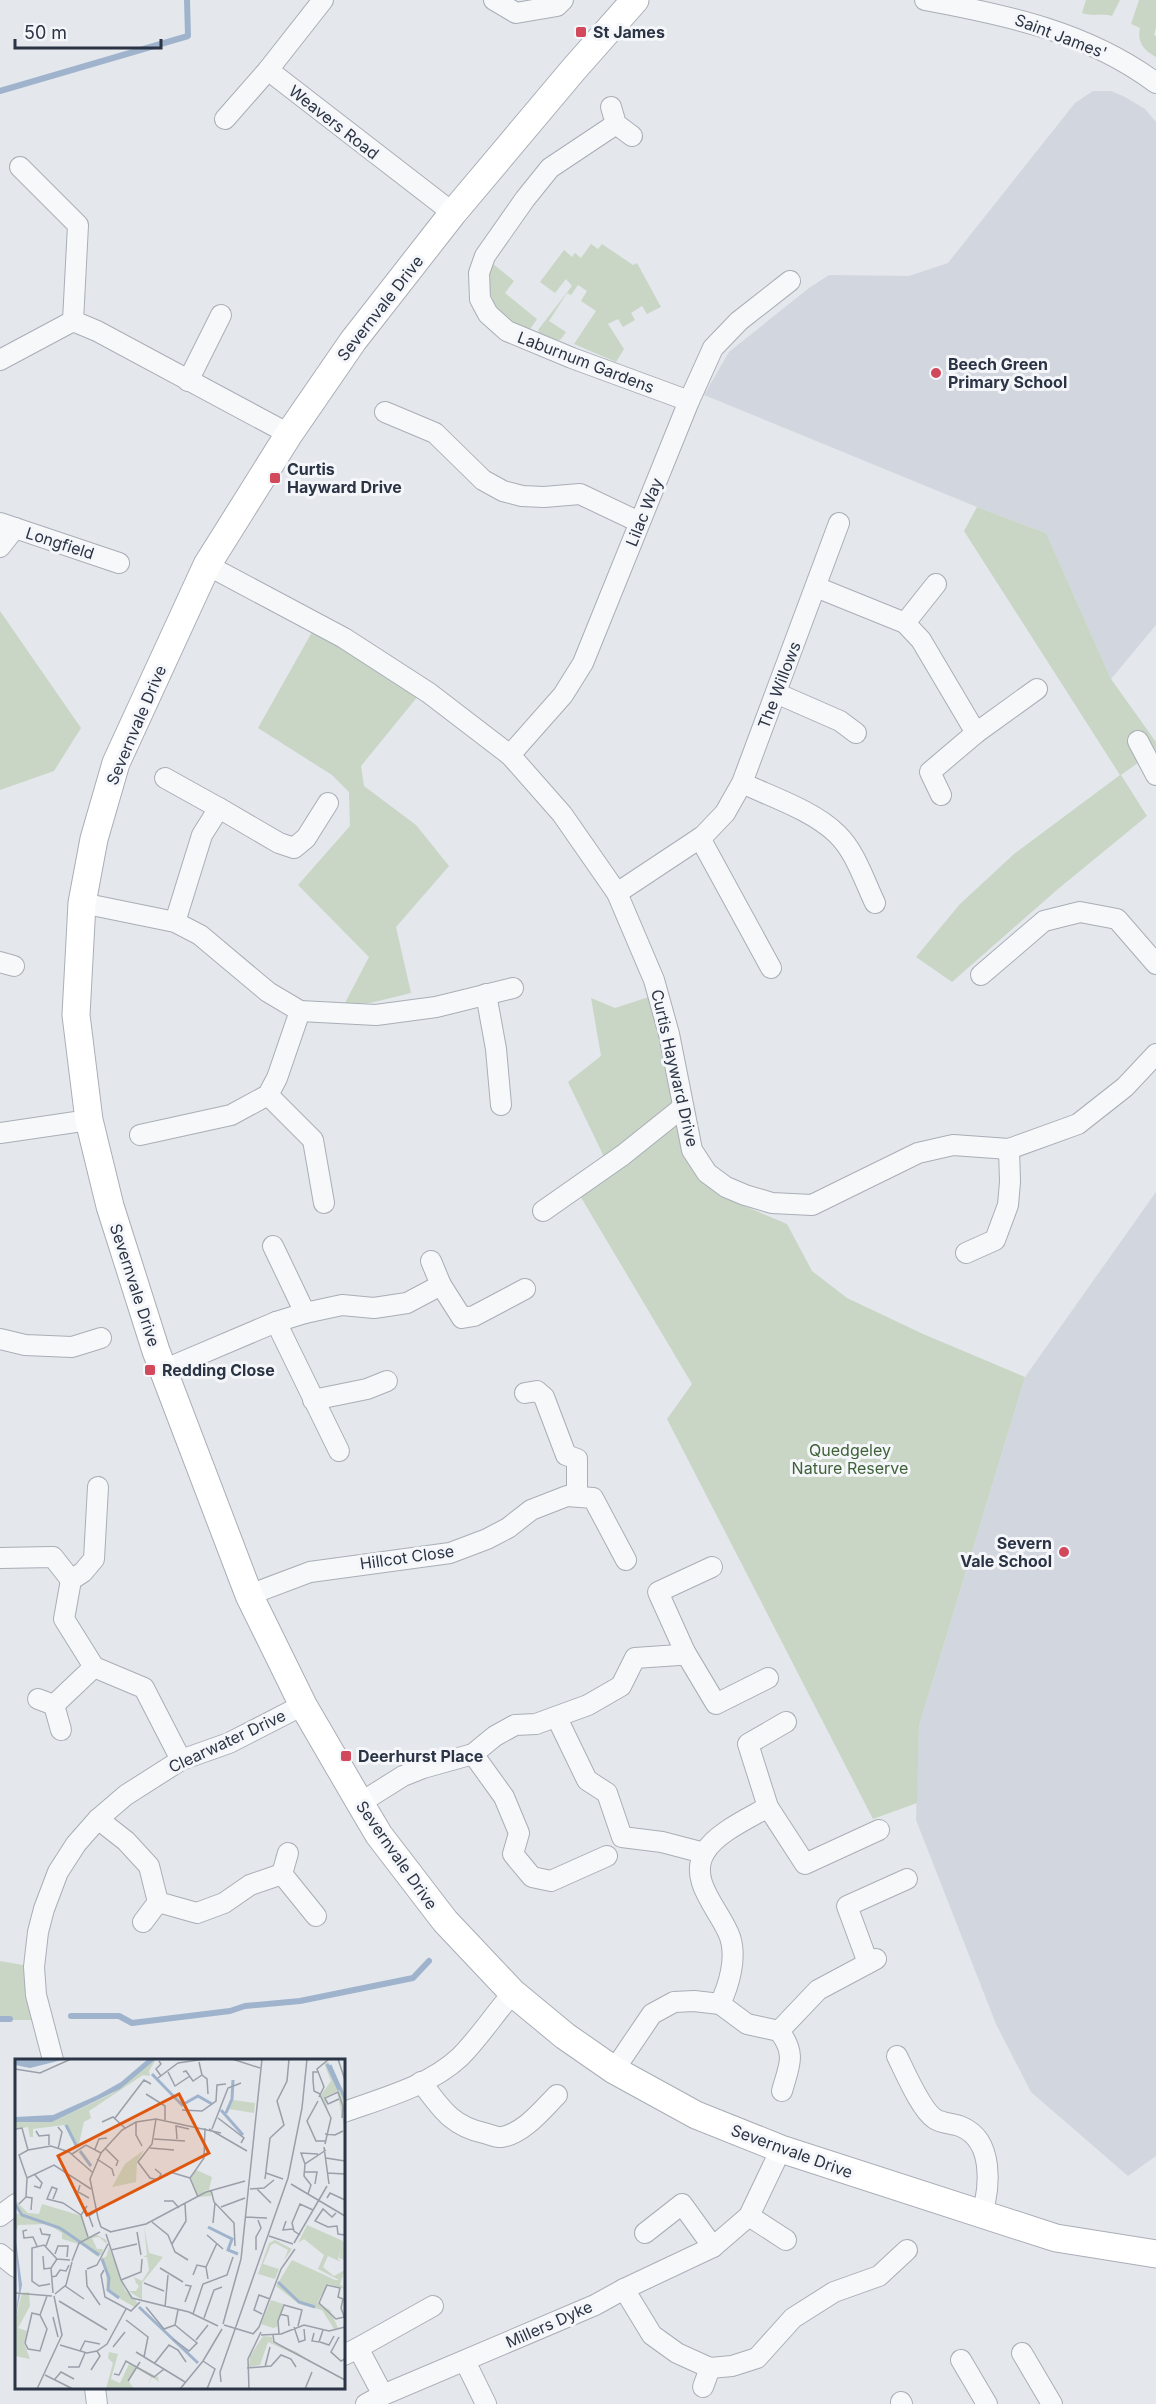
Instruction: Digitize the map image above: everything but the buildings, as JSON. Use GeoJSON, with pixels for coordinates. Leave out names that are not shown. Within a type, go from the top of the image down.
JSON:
{"type":"FeatureCollection","features":[{"type":"Feature","properties":{"kind":"street"},"geometry":{"type":"LineString","coordinates":[[225,119],[268,70],[323,0]]}},
{"type":"Feature","properties":{"kind":"street"},"geometry":{"type":"LineString","coordinates":[[494,0],[516,13],[557,6],[563,0]]}},
{"type":"Feature","properties":{"kind":"street","name":"Severnvale Drive"},"geometry":{"type":"LineString","coordinates":[[574,69],[622,0]]}},
{"type":"Feature","properties":{"kind":"street","name":"Severnvale Drive"},"geometry":{"type":"LineString","coordinates":[[635,0],[453,213],[353,341],[289,434],[207,565],[116,763],[94,839],[82,903],[76,1015],[89,1120],[110,1206],[163,1370],[249,1595],[303,1705],[360,1803],[391,1852],[445,1921],[513,1993],[565,2036],[614,2070],[696,2115],[781,2150],[1056,2238],[1156,2254]]}},
{"type":"Feature","properties":{"kind":"street","name":"Saint James'"},"geometry":{"type":"LineString","coordinates":[[925,0],[992,12],[1033,23],[1089,43],[1156,82]]}},
{"type":"Feature","properties":{"kind":"street","name":"Weavers Road"},"geometry":{"type":"LineString","coordinates":[[268,70],[453,213]]}},
{"type":"Feature","properties":{"kind":"street","name":"Laburnum Gardens"},"geometry":{"type":"LineString","coordinates":[[632,136],[614,115],[550,168],[485,256],[478,273],[480,298],[488,314],[507,331],[572,358],[689,401]]}},
{"type":"Feature","properties":{"kind":"street"},"geometry":{"type":"LineString","coordinates":[[20,167],[78,225],[73,321]]}},
{"type":"Feature","properties":{"kind":"street","name":"Lilac Way"},"geometry":{"type":"LineString","coordinates":[[510,755],[563,695],[583,663],[639,522],[713,348],[739,321],[790,281]]}},
{"type":"Feature","properties":{"kind":"street"},"geometry":{"type":"LineString","coordinates":[[188,381],[221,315]]}},
{"type":"Feature","properties":{"kind":"street"},"geometry":{"type":"LineString","coordinates":[[0,360],[73,321],[98,331],[289,434]]}},
{"type":"Feature","properties":{"kind":"street"},"geometry":{"type":"LineString","coordinates":[[385,412],[435,433],[483,480],[503,491],[522,496],[544,497],[580,494],[639,522]]}},
{"type":"Feature","properties":{"kind":"street","name":"The Willows"},"geometry":{"type":"LineString","coordinates":[[617,893],[700,838],[725,813],[742,783],[839,523]]}},
{"type":"Feature","properties":{"kind":"street"},"geometry":{"type":"LineString","coordinates":[[0,547],[8,526]]}},
{"type":"Feature","properties":{"kind":"street","name":"Longfield"},"geometry":{"type":"LineString","coordinates":[[8,526],[119,563]]}},
{"type":"Feature","properties":{"kind":"street","name":"Curtis Hayward Drive"},"geometry":{"type":"LineString","coordinates":[[207,565],[344,638],[464,717],[510,755],[562,814],[617,893],[654,980],[669,1034],[692,1150],[706,1173],[735,1191],[772,1203],[812,1205],[918,1153],[953,1145],[1009,1149],[1078,1124],[1125,1087],[1156,1054]]}},
{"type":"Feature","properties":{"kind":"street"},"geometry":{"type":"LineString","coordinates":[[905,623],[936,584]]}},
{"type":"Feature","properties":{"kind":"street"},"geometry":{"type":"LineString","coordinates":[[816,586],[905,623],[921,640],[976,733]]}},
{"type":"Feature","properties":{"kind":"street"},"geometry":{"type":"LineString","coordinates":[[941,795],[930,772],[976,733],[1037,689]]}},
{"type":"Feature","properties":{"kind":"street"},"geometry":{"type":"LineString","coordinates":[[776,693],[840,721],[856,733]]}},
{"type":"Feature","properties":{"kind":"street"},"geometry":{"type":"LineString","coordinates":[[1138,741],[1155,769]]}},
{"type":"Feature","properties":{"kind":"street"},"geometry":{"type":"LineString","coordinates":[[165,778],[279,843],[294,848],[306,838],[328,803]]}},
{"type":"Feature","properties":{"kind":"street"},"geometry":{"type":"LineString","coordinates":[[742,783],[822,821],[838,835],[851,853],[875,903]]}},
{"type":"Feature","properties":{"kind":"street"},"geometry":{"type":"LineString","coordinates":[[175,922],[202,835],[219,808]]}},
{"type":"Feature","properties":{"kind":"street"},"geometry":{"type":"LineString","coordinates":[[700,838],[771,968]]}},
{"type":"Feature","properties":{"kind":"street"},"geometry":{"type":"LineString","coordinates":[[82,903],[175,922],[200,935],[268,992],[300,1011],[376,1015],[436,1006],[513,988]]}},
{"type":"Feature","properties":{"kind":"street"},"geometry":{"type":"LineString","coordinates":[[981,975],[1044,921],[1080,912],[1117,919],[1156,964]]}},
{"type":"Feature","properties":{"kind":"street"},"geometry":{"type":"LineString","coordinates":[[486,994],[496,1049],[501,1105]]}},
{"type":"Feature","properties":{"kind":"street"},"geometry":{"type":"LineString","coordinates":[[140,1135],[231,1115],[268,1095],[277,1078],[300,1011]]}},
{"type":"Feature","properties":{"kind":"street"},"geometry":{"type":"LineString","coordinates":[[268,1095],[313,1140],[324,1203]]}},
{"type":"Feature","properties":{"kind":"street"},"geometry":{"type":"LineString","coordinates":[[543,1211],[623,1155],[683,1107]]}},
{"type":"Feature","properties":{"kind":"street"},"geometry":{"type":"LineString","coordinates":[[0,1133],[89,1120]]}},
{"type":"Feature","properties":{"kind":"street"},"geometry":{"type":"LineString","coordinates":[[966,1253],[995,1240],[1008,1205],[1009,1149]]}},
{"type":"Feature","properties":{"kind":"street"},"geometry":{"type":"LineString","coordinates":[[273,1246],[305,1312]]}},
{"type":"Feature","properties":{"kind":"street"},"geometry":{"type":"LineString","coordinates":[[431,1261],[441,1285],[462,1318],[474,1316],[525,1289]]}},
{"type":"Feature","properties":{"kind":"street"},"geometry":{"type":"LineString","coordinates":[[163,1370],[305,1312],[342,1305],[374,1308],[407,1303],[441,1285]]}},
{"type":"Feature","properties":{"kind":"street"},"geometry":{"type":"LineString","coordinates":[[276,1322],[339,1451]]}},
{"type":"Feature","properties":{"kind":"street"},"geometry":{"type":"LineString","coordinates":[[0,1339],[25,1345],[72,1347],[102,1338]]}},
{"type":"Feature","properties":{"kind":"street"},"geometry":{"type":"LineString","coordinates":[[313,1400],[367,1389],[387,1381]]}},
{"type":"Feature","properties":{"kind":"street"},"geometry":{"type":"LineString","coordinates":[[525,1393],[537,1391],[544,1397],[566,1455],[577,1459],[585,1497],[626,1560]]}},
{"type":"Feature","properties":{"kind":"street"},"geometry":{"type":"LineString","coordinates":[[70,1580],[83,1572],[94,1559],[98,1487]]}},
{"type":"Feature","properties":{"kind":"street","name":"Hillcot Close"},"geometry":{"type":"LineString","coordinates":[[249,1595],[310,1572],[450,1553],[508,1528],[531,1510],[567,1496],[585,1497]]}},
{"type":"Feature","properties":{"kind":"street"},"geometry":{"type":"LineString","coordinates":[[0,1558],[53,1557],[70,1580],[64,1619],[94,1667],[144,1688],[181,1760]]}},
{"type":"Feature","properties":{"kind":"street"},"geometry":{"type":"LineString","coordinates":[[712,1567],[658,1592],[682,1653],[716,1704],[768,1678]]}},
{"type":"Feature","properties":{"kind":"street"},"geometry":{"type":"LineString","coordinates":[[360,1803],[403,1776],[473,1754],[495,1736],[515,1725],[536,1724],[588,1706],[621,1686],[635,1658],[682,1653]]}},
{"type":"Feature","properties":{"kind":"street"},"geometry":{"type":"LineString","coordinates":[[61,1730],[46,1702],[94,1667]]}},
{"type":"Feature","properties":{"kind":"street","name":"Clearwater Drive"},"geometry":{"type":"LineString","coordinates":[[52,2059],[36,1995],[34,1967],[40,1920],[58,1872],[76,1844],[98,1819],[126,1795],[181,1760],[229,1743],[303,1705]]}},
{"type":"Feature","properties":{"kind":"street"},"geometry":{"type":"LineString","coordinates":[[557,1718],[587,1780],[607,1793],[622,1837],[662,1842],[704,1853]]}},
{"type":"Feature","properties":{"kind":"street"},"geometry":{"type":"LineString","coordinates":[[786,1722],[748,1744],[768,1807],[805,1864],[879,1830]]}},
{"type":"Feature","properties":{"kind":"street"},"geometry":{"type":"LineString","coordinates":[[473,1754],[504,1797],[519,1833],[513,1854],[532,1877],[551,1881],[607,1856]]}},
{"type":"Feature","properties":{"kind":"street"},"geometry":{"type":"LineString","coordinates":[[720,2004],[728,1988],[732,1956],[730,1937],[702,1884],[700,1869],[704,1853],[715,1840],[768,1807]]}},
{"type":"Feature","properties":{"kind":"street"},"geometry":{"type":"LineString","coordinates":[[98,1819],[126,1841],[149,1866],[158,1902]]}},
{"type":"Feature","properties":{"kind":"street"},"geometry":{"type":"LineString","coordinates":[[282,1874],[288,1853]]}},
{"type":"Feature","properties":{"kind":"street"},"geometry":{"type":"LineString","coordinates":[[158,1902],[197,1913],[224,1904],[250,1885],[282,1874]]}},
{"type":"Feature","properties":{"kind":"street"},"geometry":{"type":"LineString","coordinates":[[282,1874],[316,1916]]}},
{"type":"Feature","properties":{"kind":"street"},"geometry":{"type":"LineString","coordinates":[[779,2031],[818,1990],[872,1961],[847,1906],[907,1879]]}},
{"type":"Feature","properties":{"kind":"street"},"geometry":{"type":"LineString","coordinates":[[143,1922],[158,1902]]}},
{"type":"Feature","properties":{"kind":"street"},"geometry":{"type":"LineString","coordinates":[[345,2112],[422,2082],[458,2058],[513,1993]]}},
{"type":"Feature","properties":{"kind":"street"},"geometry":{"type":"LineString","coordinates":[[614,2070],[652,2014],[674,2002],[694,2001],[720,2004],[747,2024],[779,2031],[789,2043],[791,2058],[782,2091]]}},
{"type":"Feature","properties":{"kind":"street"},"geometry":{"type":"LineString","coordinates":[[897,2056],[926,2110],[936,2119],[964,2127],[982,2145],[987,2163],[988,2182],[982,2214]]}},
{"type":"Feature","properties":{"kind":"street"},"geometry":{"type":"LineString","coordinates":[[422,2082],[451,2119],[465,2129],[502,2146],[534,2119],[556,2095]]}},
{"type":"Feature","properties":{"kind":"street","name":"Millers Dyke"},"geometry":{"type":"LineString","coordinates":[[433,2306],[351,2351],[375,2399],[595,2305],[713,2247],[748,2216],[781,2150]]}},
{"type":"Feature","properties":{"kind":"street"},"geometry":{"type":"LineString","coordinates":[[645,2233],[689,2199],[713,2247]]}},
{"type":"Feature","properties":{"kind":"street"},"geometry":{"type":"LineString","coordinates":[[0,2216],[15,2205]]}},
{"type":"Feature","properties":{"kind":"street"},"geometry":{"type":"LineString","coordinates":[[748,2216],[786,2240]]}},
{"type":"Feature","properties":{"kind":"street"},"geometry":{"type":"LineString","coordinates":[[624,2289],[652,2335],[676,2353],[710,2368],[732,2366],[757,2358],[793,2318],[834,2292],[879,2276],[907,2250]]}},
{"type":"Feature","properties":{"kind":"street"},"geometry":{"type":"LineString","coordinates":[[0,2254],[15,2266]]}},
{"type":"Feature","properties":{"kind":"street"},"geometry":{"type":"LineString","coordinates":[[1022,2353],[1052,2404]]}},
{"type":"Feature","properties":{"kind":"street"},"geometry":{"type":"LineString","coordinates":[[961,2360],[987,2404]]}},
{"type":"Feature","properties":{"kind":"street"},"geometry":{"type":"LineString","coordinates":[[465,2361],[486,2404]]}},
{"type":"Feature","properties":{"kind":"street"},"geometry":{"type":"LineString","coordinates":[[704,2387],[710,2368]]}},
{"type":"Feature","properties":{"kind":"street"},"geometry":{"type":"LineString","coordinates":[[95,2389],[97,2404]]}},
{"type":"Feature","properties":{"kind":"shaded area","name":"Beech Green Primary School"},"geometry":{"type":"Polygon","coordinates":[[[1093,91],[1111,91],[1125,97],[1145,109],[1156,122],[1156,625],[1111,679],[1046,533],[704,395],[729,352],[809,288],[829,275],[909,276],[948,263],[1075,103],[1093,91]]]}},
{"type":"Feature","properties":{"kind":"shaded area","name":"Severn Vale School"},"geometry":{"type":"Polygon","coordinates":[[[1156,1192],[1156,2156],[1128,2176],[1031,2092],[996,2024],[916,1820],[919,1726],[1025,1377],[1156,1192]]]}},
{"type":"Feature","properties":{"kind":"green space"},"geometry":{"type":"Polygon","coordinates":[[[1086,0],[1120,0],[1112,16],[1082,13],[1086,0]]]}},
{"type":"Feature","properties":{"kind":"green space"},"geometry":{"type":"Polygon","coordinates":[[[1139,0],[1156,0],[1154,35],[1156,36],[1156,57],[1142,46],[1140,28],[1131,24],[1139,0]]]}},
{"type":"Feature","properties":{"kind":"green space"},"geometry":{"type":"Polygon","coordinates":[[[591,244],[598,249],[602,244],[633,265],[637,263],[661,307],[647,314],[642,306],[631,313],[635,320],[623,327],[618,319],[608,324],[624,349],[616,362],[574,344],[596,311],[581,301],[587,291],[578,285],[571,295],[567,293],[549,321],[566,332],[561,339],[555,342],[540,334],[538,330],[572,286],[566,279],[555,293],[540,282],[564,250],[572,257],[575,253],[581,258],[591,244]]]}},
{"type":"Feature","properties":{"kind":"green space"},"geometry":{"type":"Polygon","coordinates":[[[492,263],[514,281],[505,293],[537,319],[529,331],[509,320],[495,304],[489,285],[492,263]]]}},
{"type":"Feature","properties":{"kind":"green space"},"geometry":{"type":"Polygon","coordinates":[[[977,507],[1046,533],[1111,679],[1156,742],[1156,750],[1121,775],[1147,816],[1058,889],[952,982],[916,957],[960,904],[1014,854],[1120,775],[964,531],[977,507]]]}},
{"type":"Feature","properties":{"kind":"green space"},"geometry":{"type":"Polygon","coordinates":[[[0,611],[81,728],[54,771],[0,790],[0,611]]]}},
{"type":"Feature","properties":{"kind":"green space"},"geometry":{"type":"Polygon","coordinates":[[[316,625],[427,685],[361,766],[364,786],[416,825],[449,866],[396,927],[411,993],[370,1003],[345,1003],[369,957],[298,885],[350,826],[349,792],[332,775],[258,728],[316,625]]]}},
{"type":"Feature","properties":{"kind":"green space"},"geometry":{"type":"Polygon","coordinates":[[[658,994],[683,1107],[608,1165],[568,1082],[601,1056],[591,998],[615,1008],[658,994]]]}},
{"type":"Feature","properties":{"kind":"green space","name":"Quedgeley Nature Reserve"},"geometry":{"type":"Polygon","coordinates":[[[676,1125],[688,1163],[728,1199],[787,1224],[812,1271],[847,1298],[923,1334],[1025,1377],[919,1726],[917,1803],[873,1819],[667,1419],[692,1384],[579,1194],[676,1125]]]}},
{"type":"Feature","properties":{"kind":"green space"},"geometry":{"type":"Polygon","coordinates":[[[0,1961],[34,1967],[42,2020],[0,2020],[0,1961]]]}},
{"type":"Feature","properties":{"kind":"waterway"},"geometry":{"type":"LineString","coordinates":[[0,91],[188,36],[187,0]]}},
{"type":"Feature","properties":{"kind":"waterway"},"geometry":{"type":"LineString","coordinates":[[71,2016],[119,2016],[132,2023],[230,2011],[245,2006],[300,2001],[413,1978],[429,1961]]}},
{"type":"Feature","properties":{"kind":"waterway"},"geometry":{"type":"LineString","coordinates":[[0,2019],[10,2019]]}},
{"type":"Feature","properties":{"kind":"place","name":"St James"},"geometry":{"type":"Point","coordinates":[581,32]}},
{"type":"Feature","properties":{"kind":"place","name":"Beech Green Primary School"},"geometry":{"type":"Point","coordinates":[936,373]}},
{"type":"Feature","properties":{"kind":"place","name":"Curtis Hayward Drive"},"geometry":{"type":"Point","coordinates":[275,478]}},
{"type":"Feature","properties":{"kind":"place","name":"Redding Close"},"geometry":{"type":"Point","coordinates":[150,1370]}},
{"type":"Feature","properties":{"kind":"place","name":"Severn Vale School"},"geometry":{"type":"Point","coordinates":[1064,1552]}},
{"type":"Feature","properties":{"kind":"place","name":"Deerhurst Place"},"geometry":{"type":"Point","coordinates":[346,1756]}}]}
